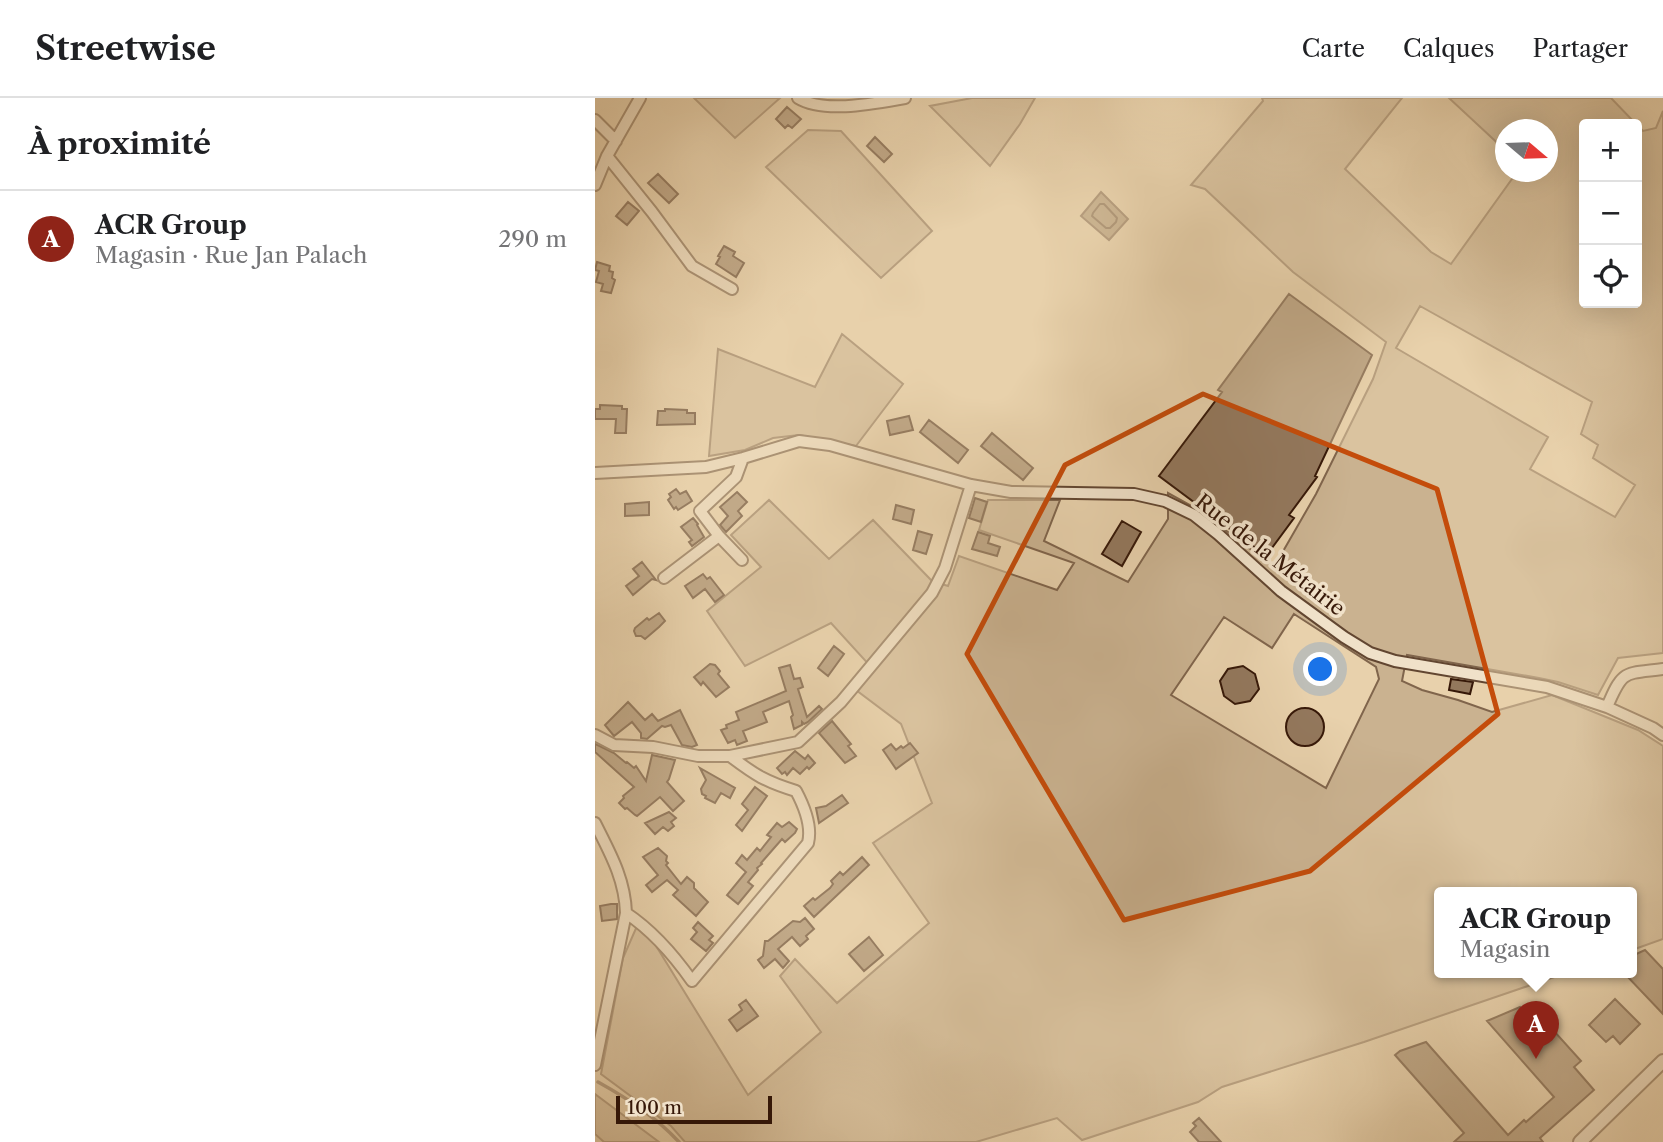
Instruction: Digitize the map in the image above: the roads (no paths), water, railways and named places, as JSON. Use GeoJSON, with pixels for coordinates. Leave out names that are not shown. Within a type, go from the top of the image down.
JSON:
{"type":"FeatureCollection","features":[{"type":"Feature","properties":{"kind":"street"},"geometry":{"type":"LineString","coordinates":[[595,185],[607,156],[640,98]]}},
{"type":"Feature","properties":{"kind":"street"},"geometry":{"type":"LineString","coordinates":[[798,98],[821,106],[847,106],[905,98]]}},
{"type":"Feature","properties":{"kind":"street"},"geometry":{"type":"LineString","coordinates":[[595,120],[616,141]]}},
{"type":"Feature","properties":{"kind":"street"},"geometry":{"type":"LineString","coordinates":[[607,156],[692,266],[732,289]]}},
{"type":"Feature","properties":{"kind":"street","name":"Rue de la Métairie"},"geometry":{"type":"LineString","coordinates":[[595,473],[706,467],[799,441],[830,445],[971,485],[1011,492],[1134,494],[1165,501],[1194,515],[1281,591],[1370,653],[1395,661],[1547,687],[1607,707],[1663,735]]}},
{"type":"Feature","properties":{"kind":"street"},"geometry":{"type":"LineString","coordinates":[[742,560],[700,511],[736,477],[743,458]]}},
{"type":"Feature","properties":{"kind":"street"},"geometry":{"type":"LineString","coordinates":[[595,735],[614,745],[653,747],[698,756],[730,756],[798,742],[841,702],[932,593],[950,556],[971,485]]}},
{"type":"Feature","properties":{"kind":"street"},"geometry":{"type":"LineString","coordinates":[[664,578],[719,536]]}},
{"type":"Feature","properties":{"kind":"street"},"geometry":{"type":"LineString","coordinates":[[1607,707],[1622,677],[1630,673],[1663,668]]}},
{"type":"Feature","properties":{"kind":"street"},"geometry":{"type":"LineString","coordinates":[[626,913],[642,924],[670,951],[692,981],[808,843],[810,834],[802,802],[796,791],[754,775],[730,756]]}},
{"type":"Feature","properties":{"kind":"street"},"geometry":{"type":"LineString","coordinates":[[595,823],[615,863],[625,895],[626,913],[595,1065]]}},
{"type":"Feature","properties":{"kind":"street"},"geometry":{"type":"LineString","coordinates":[[1580,1142],[1663,1061]]}},
{"type":"Feature","properties":{"kind":"water"},"geometry":{"type":"Polygon","coordinates":[[[1101,192],[1128,219],[1109,240],[1081,216],[1101,192]]]}},
{"type":"Feature","properties":{"kind":"waterway"},"geometry":{"type":"LineString","coordinates":[[598,1082],[641,1109],[679,1142]]}},
{"type":"Feature","properties":{"kind":"place","name":"ACR Group"},"geometry":{"type":"Point","coordinates":[1536,1059]}}]}
